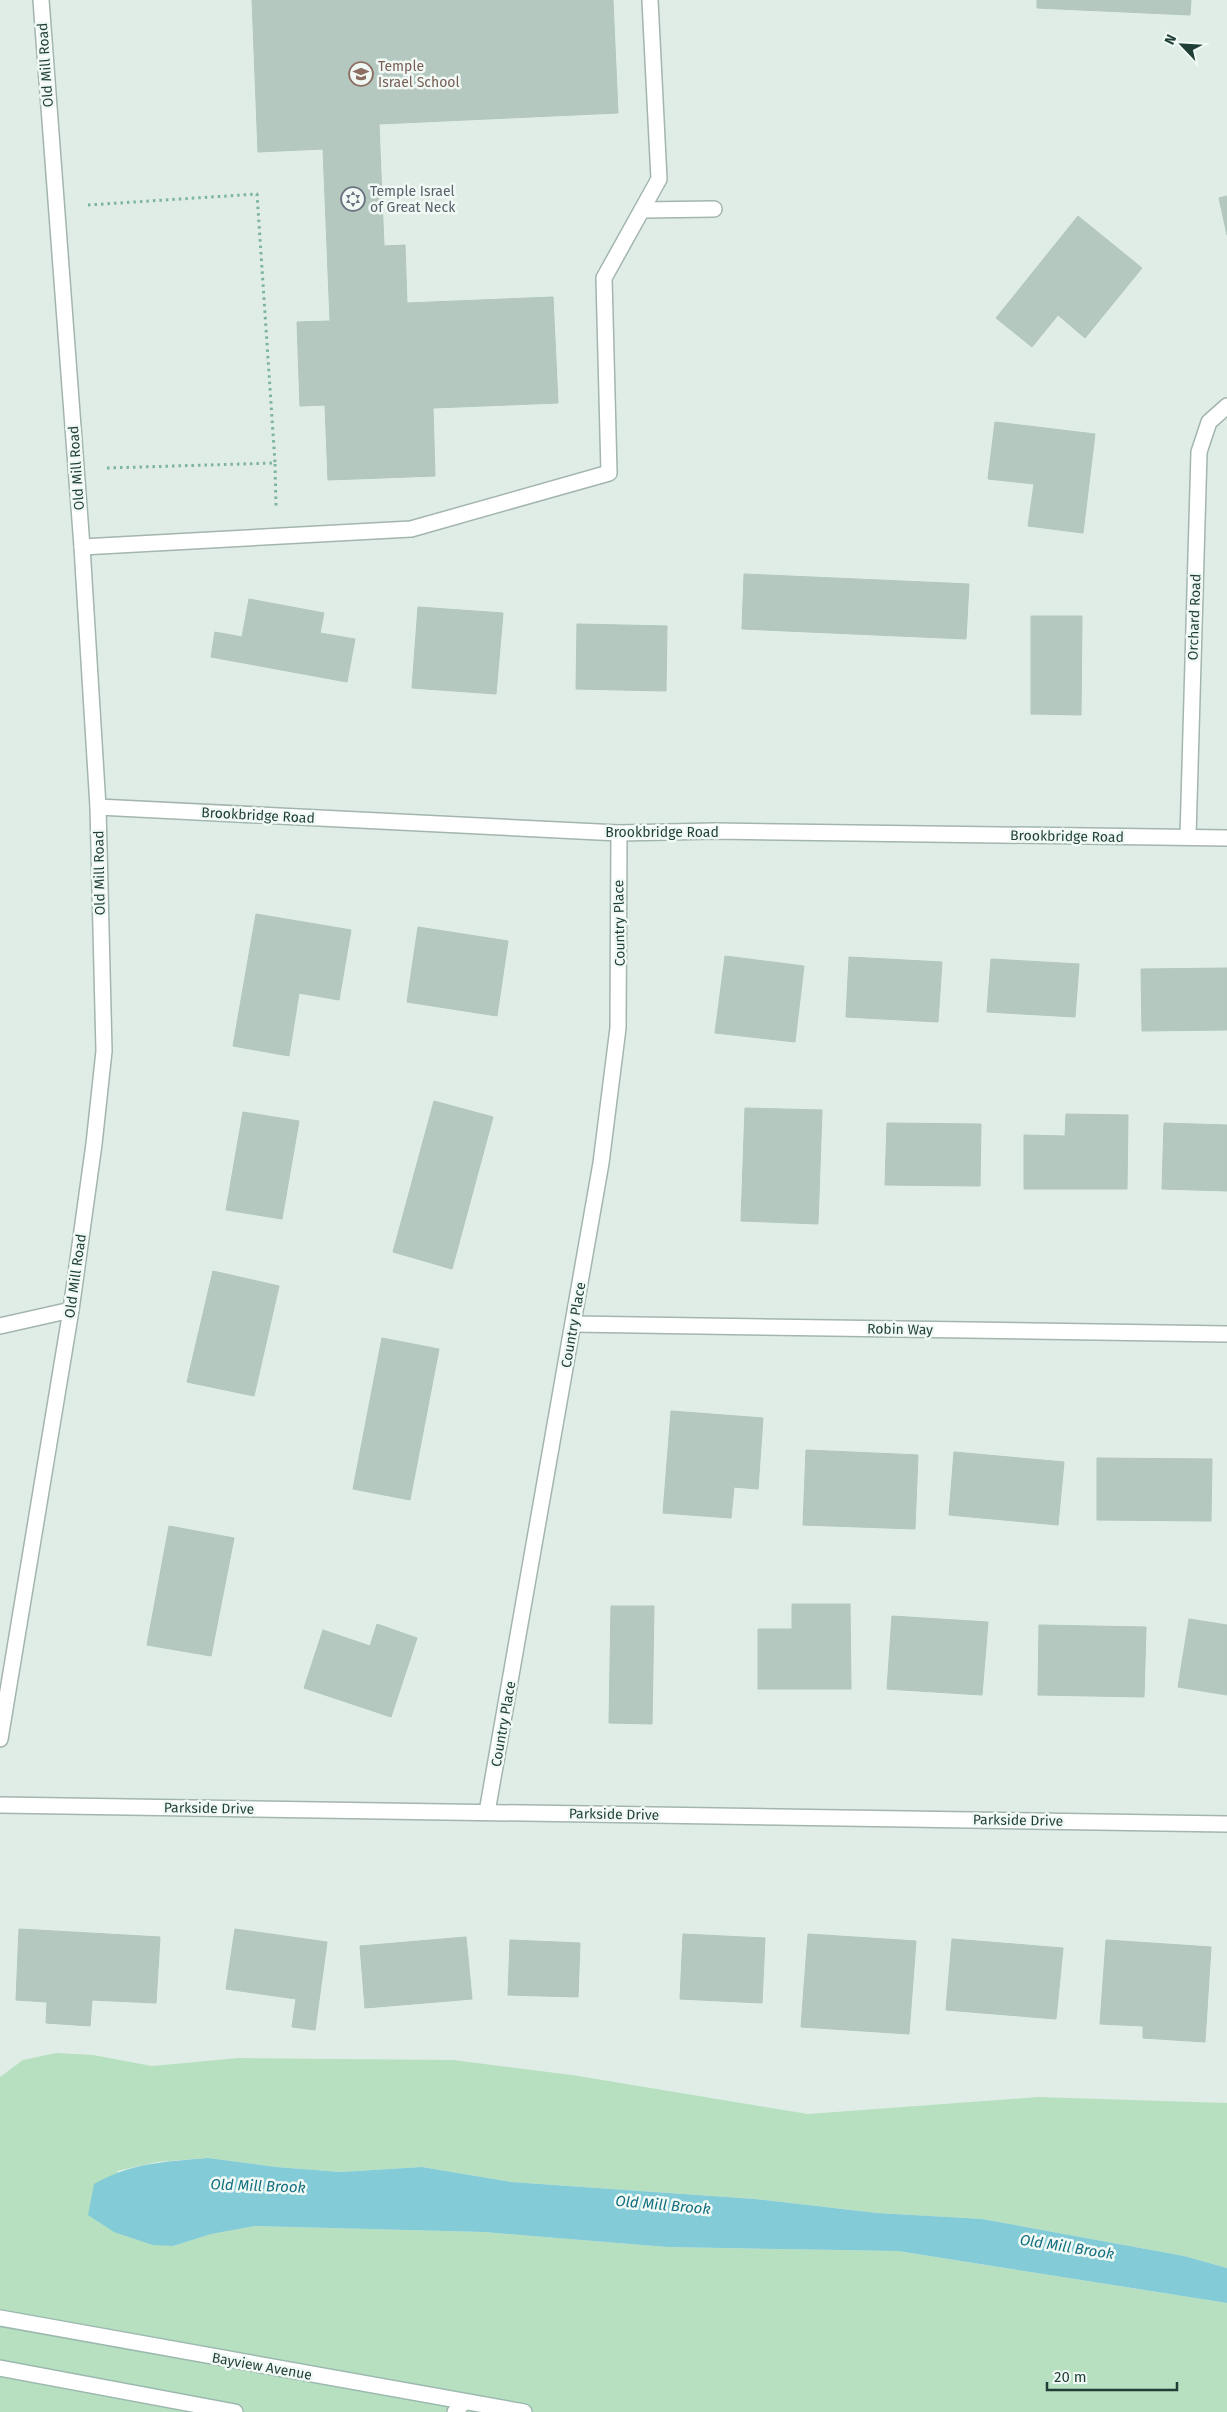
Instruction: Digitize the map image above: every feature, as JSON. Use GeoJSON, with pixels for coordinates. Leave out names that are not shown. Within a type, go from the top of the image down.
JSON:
{"type":"FeatureCollection","features":[{"type":"Feature","properties":{"kind":"street","name":"Old Mill Road"},"geometry":{"type":"LineString","coordinates":[[0,1740],[71,1310],[94,1144],[104,1051],[98,807],[82,548],[40,0]]}},
{"type":"Feature","properties":{"kind":"street"},"geometry":{"type":"LineString","coordinates":[[82,548],[411,529],[609,473],[604,278],[659,179],[650,0]]}},
{"type":"Feature","properties":{"kind":"street"},"geometry":{"type":"LineString","coordinates":[[642,210],[714,209]]}},
{"type":"Feature","properties":{"kind":"street","name":"Orchard Road"},"geometry":{"type":"LineString","coordinates":[[1188,837],[1199,452],[1209,422],[1227,406]]}},
{"type":"Feature","properties":{"kind":"street","name":"Brookbridge Road"},"geometry":{"type":"LineString","coordinates":[[98,807],[618,833],[715,831],[1227,838]]}},
{"type":"Feature","properties":{"kind":"street","name":"Country Place"},"geometry":{"type":"LineString","coordinates":[[487,1812],[601,1163],[614,1072],[620,985],[618,833]]}},
{"type":"Feature","properties":{"kind":"street"},"geometry":{"type":"LineString","coordinates":[[0,1326],[71,1310]]}},
{"type":"Feature","properties":{"kind":"street","name":"Robin Way"},"geometry":{"type":"LineString","coordinates":[[573,1324],[1227,1334]]}},
{"type":"Feature","properties":{"kind":"street","name":"Parkside Drive"},"geometry":{"type":"LineString","coordinates":[[0,1805],[1227,1824]]}},
{"type":"Feature","properties":{"kind":"street","name":"Bayview Avenue"},"geometry":{"type":"LineString","coordinates":[[0,2318],[459,2407],[524,2412]]}},
{"type":"Feature","properties":{"kind":"street"},"geometry":{"type":"LineString","coordinates":[[0,2368],[235,2412]]}},
{"type":"Feature","properties":{"kind":"path"},"geometry":{"type":"LineString","coordinates":[[56,207],[257,194],[275,463],[276,515]]}},
{"type":"Feature","properties":{"kind":"path"},"geometry":{"type":"LineString","coordinates":[[109,468],[275,463]]}},
{"type":"Feature","properties":{"kind":"green space"},"geometry":{"type":"Polygon","coordinates":[[[56,2053],[93,2055],[152,2066],[239,2058],[453,2060],[572,2075],[808,2114],[1038,2097],[1227,2103],[1227,2268],[1184,2256],[982,2219],[877,2213],[755,2199],[511,2182],[422,2167],[341,2172],[276,2167],[208,2158],[157,2162],[117,2171],[173,2246],[210,2234],[255,2226],[484,2232],[667,2247],[898,2251],[1227,2303],[1227,2412],[0,2412],[0,2077],[23,2060],[56,2053]]]}},
{"type":"Feature","properties":{"kind":"water","name":"Old Mill Brook"},"geometry":{"type":"Polygon","coordinates":[[[208,2158],[276,2167],[341,2172],[422,2167],[511,2182],[755,2199],[877,2213],[982,2219],[1184,2256],[1227,2268],[1227,2303],[898,2251],[667,2247],[484,2232],[255,2226],[211,2234],[173,2246],[153,2245],[114,2232],[88,2215],[94,2184],[108,2177],[122,2171],[150,2164],[208,2158]]]}},
{"type":"Feature","properties":{"kind":"building","name":"Temple Israel of Great Neck"},"geometry":{"type":"Polygon","coordinates":[[[252,0],[613,0],[618,113],[379,124],[384,246],[405,245],[407,303],[553,297],[558,403],[433,408],[435,476],[328,480],[325,405],[300,406],[297,322],[330,321],[323,149],[258,152],[252,0]]]}},
{"type":"Feature","properties":{"kind":"building"},"geometry":{"type":"Polygon","coordinates":[[[1037,0],[1191,0],[1190,15],[1037,8],[1037,0]]]}},
{"type":"Feature","properties":{"kind":"building"},"geometry":{"type":"Polygon","coordinates":[[[1227,196],[1227,235],[1219,198],[1227,196]]]}},
{"type":"Feature","properties":{"kind":"building"},"geometry":{"type":"Polygon","coordinates":[[[1078,216],[1142,268],[1085,338],[1058,315],[1032,347],[996,318],[1078,216]]]}},
{"type":"Feature","properties":{"kind":"building"},"geometry":{"type":"Polygon","coordinates":[[[995,422],[1095,434],[1083,533],[1028,526],[1034,484],[988,479],[995,422]]]}},
{"type":"Feature","properties":{"kind":"building"},"geometry":{"type":"Polygon","coordinates":[[[744,574],[969,584],[966,639],[742,629],[744,574]]]}},
{"type":"Feature","properties":{"kind":"building"},"geometry":{"type":"Polygon","coordinates":[[[249,599],[324,613],[320,633],[355,639],[347,682],[211,657],[215,632],[242,637],[249,599]]]}},
{"type":"Feature","properties":{"kind":"building"},"geometry":{"type":"Polygon","coordinates":[[[418,607],[503,613],[496,694],[412,688],[418,607]]]}},
{"type":"Feature","properties":{"kind":"building"},"geometry":{"type":"Polygon","coordinates":[[[1031,616],[1082,616],[1081,715],[1031,714],[1031,616]]]}},
{"type":"Feature","properties":{"kind":"building"},"geometry":{"type":"Polygon","coordinates":[[[577,624],[667,626],[666,691],[576,689],[577,624]]]}},
{"type":"Feature","properties":{"kind":"building"},"geometry":{"type":"Polygon","coordinates":[[[256,914],[351,930],[339,1000],[299,993],[289,1056],[233,1046],[256,914]]]}},
{"type":"Feature","properties":{"kind":"building"},"geometry":{"type":"Polygon","coordinates":[[[418,927],[508,941],[497,1016],[407,1002],[418,927]]]}},
{"type":"Feature","properties":{"kind":"building"},"geometry":{"type":"Polygon","coordinates":[[[725,956],[804,966],[795,1042],[715,1033],[725,956]]]}},
{"type":"Feature","properties":{"kind":"building"},"geometry":{"type":"Polygon","coordinates":[[[849,957],[942,962],[938,1022],[846,1017],[849,957]]]}},
{"type":"Feature","properties":{"kind":"building"},"geometry":{"type":"Polygon","coordinates":[[[991,959],[1079,964],[1075,1017],[987,1012],[991,959]]]}},
{"type":"Feature","properties":{"kind":"building"},"geometry":{"type":"Polygon","coordinates":[[[1227,968],[1227,1030],[1142,1031],[1141,969],[1227,968]]]}},
{"type":"Feature","properties":{"kind":"building"},"geometry":{"type":"Polygon","coordinates":[[[434,1101],[493,1117],[452,1269],[393,1252],[434,1101]]]}},
{"type":"Feature","properties":{"kind":"building"},"geometry":{"type":"Polygon","coordinates":[[[745,1108],[822,1110],[818,1224],[741,1221],[745,1108]]]}},
{"type":"Feature","properties":{"kind":"building"},"geometry":{"type":"Polygon","coordinates":[[[243,1112],[299,1121],[282,1219],[226,1210],[243,1112]]]}},
{"type":"Feature","properties":{"kind":"building"},"geometry":{"type":"Polygon","coordinates":[[[1066,1114],[1128,1115],[1127,1189],[1024,1189],[1024,1135],[1065,1136],[1066,1114]]]}},
{"type":"Feature","properties":{"kind":"building"},"geometry":{"type":"Polygon","coordinates":[[[887,1123],[981,1124],[980,1186],[885,1185],[887,1123]]]}},
{"type":"Feature","properties":{"kind":"building"},"geometry":{"type":"Polygon","coordinates":[[[1164,1123],[1227,1125],[1227,1191],[1162,1189],[1164,1123]]]}},
{"type":"Feature","properties":{"kind":"building"},"geometry":{"type":"Polygon","coordinates":[[[213,1271],[279,1286],[254,1396],[187,1382],[213,1271]]]}},
{"type":"Feature","properties":{"kind":"building"},"geometry":{"type":"Polygon","coordinates":[[[382,1338],[439,1349],[410,1500],[353,1489],[382,1338]]]}},
{"type":"Feature","properties":{"kind":"building"},"geometry":{"type":"Polygon","coordinates":[[[671,1411],[763,1418],[758,1489],[734,1487],[731,1518],[663,1513],[671,1411]]]}},
{"type":"Feature","properties":{"kind":"building"},"geometry":{"type":"Polygon","coordinates":[[[806,1450],[918,1455],[915,1529],[803,1525],[806,1450]]]}},
{"type":"Feature","properties":{"kind":"building"},"geometry":{"type":"Polygon","coordinates":[[[954,1452],[1064,1462],[1058,1525],[949,1515],[954,1452]]]}},
{"type":"Feature","properties":{"kind":"building"},"geometry":{"type":"Polygon","coordinates":[[[1097,1458],[1212,1459],[1211,1521],[1097,1520],[1097,1458]]]}},
{"type":"Feature","properties":{"kind":"building"},"geometry":{"type":"Polygon","coordinates":[[[169,1526],[234,1538],[211,1656],[147,1645],[169,1526]]]}},
{"type":"Feature","properties":{"kind":"building"},"geometry":{"type":"Polygon","coordinates":[[[792,1604],[850,1604],[851,1689],[758,1689],[758,1629],[792,1629],[792,1604]]]}},
{"type":"Feature","properties":{"kind":"building"},"geometry":{"type":"Polygon","coordinates":[[[611,1606],[654,1606],[652,1724],[609,1723],[611,1606]]]}},
{"type":"Feature","properties":{"kind":"building"},"geometry":{"type":"Polygon","coordinates":[[[892,1616],[988,1622],[982,1695],[887,1689],[892,1616]]]}},
{"type":"Feature","properties":{"kind":"building"},"geometry":{"type":"Polygon","coordinates":[[[1189,1619],[1227,1625],[1227,1695],[1178,1687],[1189,1619]]]}},
{"type":"Feature","properties":{"kind":"building"},"geometry":{"type":"Polygon","coordinates":[[[377,1624],[417,1638],[391,1717],[304,1688],[323,1630],[370,1646],[377,1624]]]}},
{"type":"Feature","properties":{"kind":"building"},"geometry":{"type":"Polygon","coordinates":[[[1039,1625],[1146,1627],[1144,1697],[1038,1695],[1039,1625]]]}},
{"type":"Feature","properties":{"kind":"building"},"geometry":{"type":"Polygon","coordinates":[[[19,1929],[160,1937],[156,2003],[92,2000],[90,2026],[46,2023],[47,2002],[16,2000],[19,1929]]]}},
{"type":"Feature","properties":{"kind":"building"},"geometry":{"type":"Polygon","coordinates":[[[235,1929],[327,1942],[315,2030],[292,2027],[296,1999],[226,1989],[235,1929]]]}},
{"type":"Feature","properties":{"kind":"building"},"geometry":{"type":"Polygon","coordinates":[[[683,1934],[765,1938],[762,2003],[680,1999],[683,1934]]]}},
{"type":"Feature","properties":{"kind":"building"},"geometry":{"type":"Polygon","coordinates":[[[808,1934],[916,1941],[909,2034],[801,2027],[808,1934]]]}},
{"type":"Feature","properties":{"kind":"building"},"geometry":{"type":"Polygon","coordinates":[[[466,1937],[472,1999],[365,2008],[360,1946],[466,1937]]]}},
{"type":"Feature","properties":{"kind":"building"},"geometry":{"type":"Polygon","coordinates":[[[952,1939],[1063,1948],[1056,2019],[946,2010],[952,1939]]]}},
{"type":"Feature","properties":{"kind":"building"},"geometry":{"type":"Polygon","coordinates":[[[510,1940],[580,1943],[578,1997],[508,1995],[510,1940]]]}},
{"type":"Feature","properties":{"kind":"building"},"geometry":{"type":"Polygon","coordinates":[[[1106,1940],[1211,1947],[1205,2042],[1143,2038],[1143,2026],[1100,2024],[1106,1940]]]}},
{"type":"Feature","properties":{"kind":"place","name":"Temple Israel School"},"geometry":{"type":"Point","coordinates":[361,74]}},
{"type":"Feature","properties":{"kind":"place","name":"Temple Israel of Great Neck"},"geometry":{"type":"Point","coordinates":[353,199]}}]}
